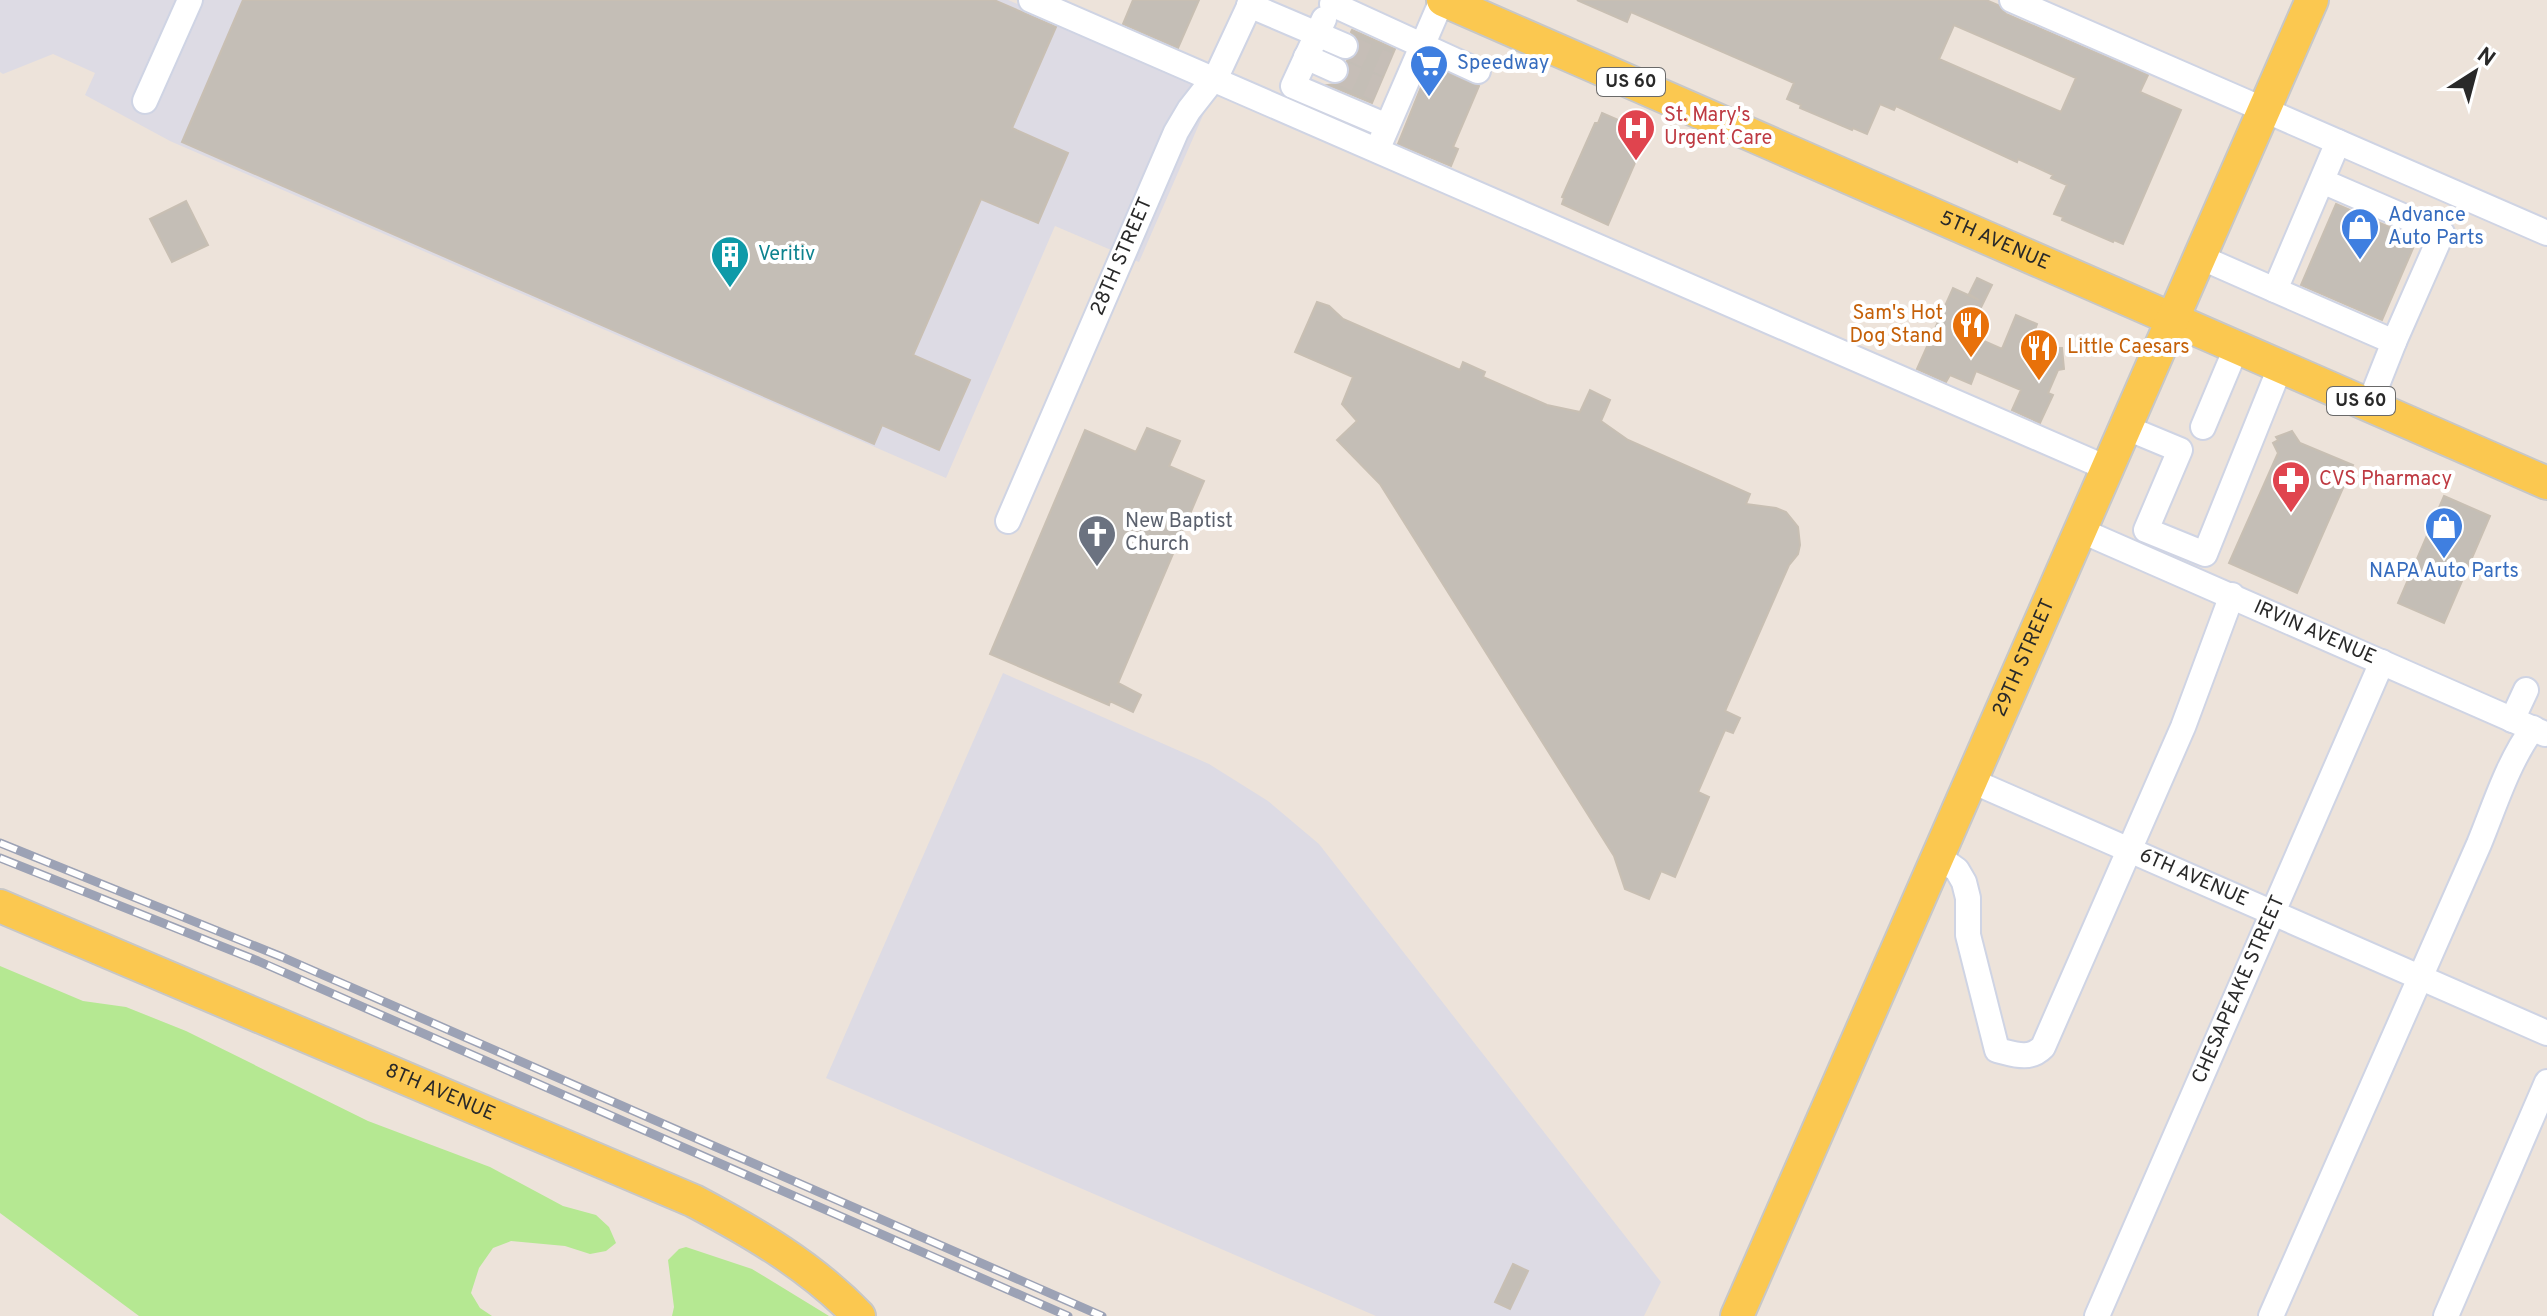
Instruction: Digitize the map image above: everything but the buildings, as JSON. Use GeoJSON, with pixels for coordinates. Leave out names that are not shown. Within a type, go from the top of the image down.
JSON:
{"type":"FeatureCollection","features":[{"type":"Feature","properties":{"kind":"main road","name":"5TH AVENUE"},"geometry":{"type":"LineString","coordinates":[[1442,0],[2547,483]]}},
{"type":"Feature","properties":{"kind":"main road","name":"29TH STREET"},"geometry":{"type":"LineString","coordinates":[[1737,1316],[2312,0]]}},
{"type":"Feature","properties":{"kind":"main road","name":"8TH AVENUE"},"geometry":{"type":"LineString","coordinates":[[0,906],[694,1201],[751,1231],[804,1266],[859,1316]]}},
{"type":"Feature","properties":{"kind":"street"},"geometry":{"type":"LineString","coordinates":[[145,101],[190,0]]}},
{"type":"Feature","properties":{"kind":"street"},"geometry":{"type":"LineString","coordinates":[[1031,0],[2109,469]]}},
{"type":"Feature","properties":{"kind":"street"},"geometry":{"type":"LineString","coordinates":[[1377,150],[1387,126],[1388,94],[1399,70],[1423,46],[1442,0]]}},
{"type":"Feature","properties":{"kind":"street"},"geometry":{"type":"LineString","coordinates":[[2012,0],[2547,233]]}},
{"type":"Feature","properties":{"kind":"street"},"geometry":{"type":"LineString","coordinates":[[1387,126],[1293,86],[1333,2],[1478,71]]}},
{"type":"Feature","properties":{"kind":"street"},"geometry":{"type":"LineString","coordinates":[[1250,3],[1345,46]]}},
{"type":"Feature","properties":{"kind":"street","name":"28TH STREET"},"geometry":{"type":"LineString","coordinates":[[1008,521],[1176,132],[1222,66],[1250,3]]}},
{"type":"Feature","properties":{"kind":"street"},"geometry":{"type":"LineString","coordinates":[[1306,57],[1335,70]]}},
{"type":"Feature","properties":{"kind":"street"},"geometry":{"type":"LineString","coordinates":[[1290,113],[1300,89]]}},
{"type":"Feature","properties":{"kind":"street"},"geometry":{"type":"LineString","coordinates":[[2275,290],[2338,142]]}},
{"type":"Feature","properties":{"kind":"street"},"geometry":{"type":"LineString","coordinates":[[2322,181],[2442,233],[2369,405]]}},
{"type":"Feature","properties":{"kind":"street"},"geometry":{"type":"LineString","coordinates":[[2200,257],[2394,342]]}},
{"type":"Feature","properties":{"kind":"street"},"geometry":{"type":"LineString","coordinates":[[2203,427],[2237,346]]}},
{"type":"Feature","properties":{"kind":"street"},"geometry":{"type":"LineString","coordinates":[[2127,428],[2180,450],[2146,530],[2205,554],[2281,365]]}},
{"type":"Feature","properties":{"kind":"street","name":"IRVIN AVENUE"},"geometry":{"type":"LineString","coordinates":[[2082,531],[2531,727]]}},
{"type":"Feature","properties":{"kind":"street"},"geometry":{"type":"LineString","coordinates":[[2165,567],[2176,542]]}},
{"type":"Feature","properties":{"kind":"street"},"geometry":{"type":"LineString","coordinates":[[1939,857],[1957,870],[1964,882],[1968,898],[1968,935],[1997,1050],[2028,1056],[2037,1054],[2051,1031],[2130,851],[2205,673],[2232,595]]}},
{"type":"Feature","properties":{"kind":"street","name":"CHESAPEAKE STREET"},"geometry":{"type":"LineString","coordinates":[[2097,1316],[2382,662]]}},
{"type":"Feature","properties":{"kind":"street"},"geometry":{"type":"LineString","coordinates":[[2271,1316],[2509,769],[2531,727],[2526,690]]}},
{"type":"Feature","properties":{"kind":"street","name":"6TH AVENUE"},"geometry":{"type":"LineString","coordinates":[[1972,781],[2547,1033]]}},
{"type":"Feature","properties":{"kind":"street"},"geometry":{"type":"LineString","coordinates":[[2446,1316],[2547,1082]]}},
{"type":"Feature","properties":{"kind":"shaded area","name":"Veritiv"},"geometry":{"type":"Polygon","coordinates":[[[0,0],[1008,0],[1214,90],[1139,262],[1055,226],[946,478],[170,141],[85,95],[95,73],[53,54],[3,74],[0,72],[0,0]]]}},
{"type":"Feature","properties":{"kind":"shaded area"},"geometry":{"type":"Polygon","coordinates":[[[1003,673],[1209,764],[1268,801],[1319,844],[1661,1282],[1644,1316],[1376,1316],[826,1078],[1003,673]]]}},
{"type":"Feature","properties":{"kind":"green space"},"geometry":{"type":"Polygon","coordinates":[[[0,966],[83,1001],[126,1007],[186,1031],[368,1121],[490,1167],[563,1206],[596,1215],[609,1227],[616,1243],[606,1251],[590,1254],[565,1246],[511,1241],[493,1248],[479,1268],[471,1293],[480,1308],[492,1316],[139,1316],[0,1213],[0,966]]]}},
{"type":"Feature","properties":{"kind":"green space"},"geometry":{"type":"Polygon","coordinates":[[[686,1247],[752,1269],[829,1316],[672,1316],[674,1307],[668,1260],[679,1249],[686,1247]]]}},
{"type":"Feature","properties":{"kind":"tunnel"},"geometry":{"type":"LineString","coordinates":[[1345,46],[1388,65]]}},
{"type":"Feature","properties":{"kind":"tunnel"},"geometry":{"type":"LineString","coordinates":[[1335,70],[1378,89]]}},
{"type":"Feature","properties":{"kind":"railway"},"geometry":{"type":"LineString","coordinates":[[0,843],[282,957],[1102,1316]]}},
{"type":"Feature","properties":{"kind":"railway"},"geometry":{"type":"LineString","coordinates":[[0,858],[258,961],[1068,1316]]}},
{"type":"Feature","properties":{"kind":"place","name":"Speedway"},"geometry":{"type":"Point","coordinates":[1429,98]}},
{"type":"Feature","properties":{"kind":"place","name":"St. Mary's Urgent Care"},"geometry":{"type":"Point","coordinates":[1636,162]}},
{"type":"Feature","properties":{"kind":"place","name":"Advance Auto Parts"},"geometry":{"type":"Point","coordinates":[2360,261]}},
{"type":"Feature","properties":{"kind":"place","name":"Veritiv"},"geometry":{"type":"Point","coordinates":[730,289]}},
{"type":"Feature","properties":{"kind":"place","name":"Sam's Hot Dog Stand"},"geometry":{"type":"Point","coordinates":[1971,359]}},
{"type":"Feature","properties":{"kind":"place","name":"Little Caesars"},"geometry":{"type":"Point","coordinates":[2039,382]}},
{"type":"Feature","properties":{"kind":"place","name":"CVS Pharmacy"},"geometry":{"type":"Point","coordinates":[2291,514]}},
{"type":"Feature","properties":{"kind":"place","name":"NAPA Auto Parts"},"geometry":{"type":"Point","coordinates":[2444,560]}},
{"type":"Feature","properties":{"kind":"place","name":"New Baptist Church"},"geometry":{"type":"Point","coordinates":[1097,568]}}]}
